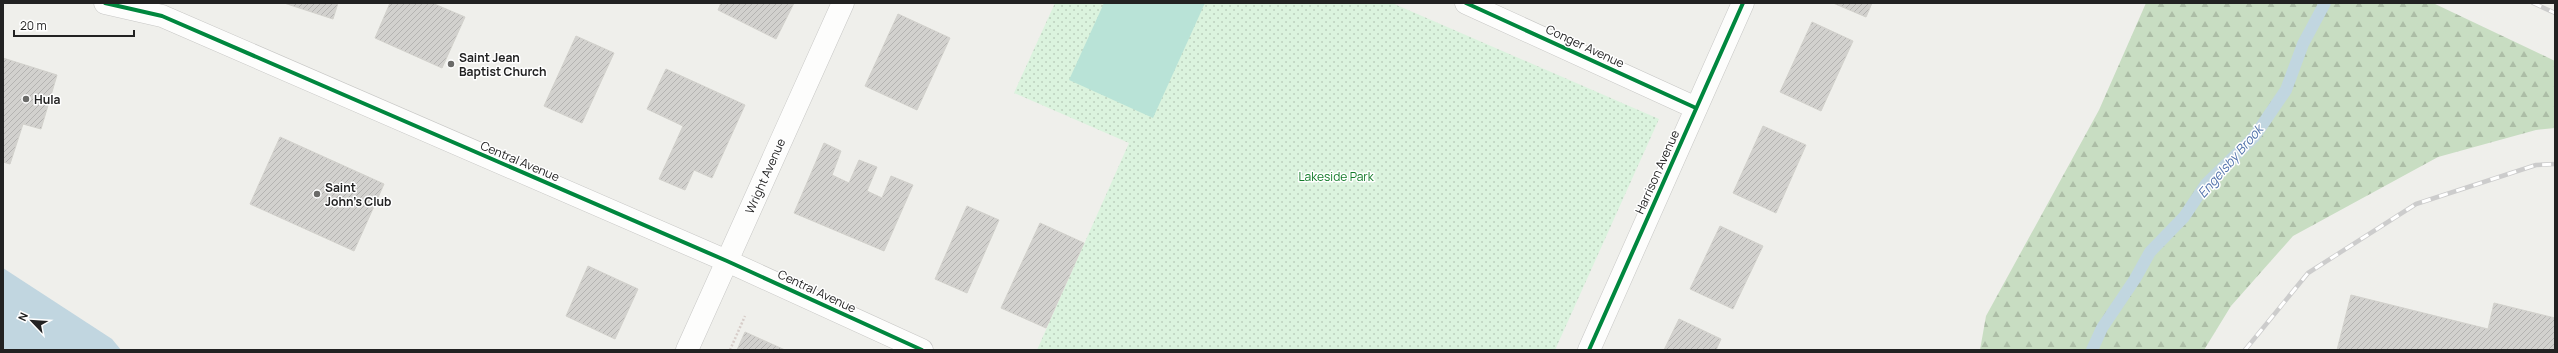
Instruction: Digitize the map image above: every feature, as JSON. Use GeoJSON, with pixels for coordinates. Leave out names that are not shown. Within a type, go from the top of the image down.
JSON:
{"type":"FeatureCollection","features":[{"type":"Feature","properties":{"kind":"street","name":"Central Avenue"},"geometry":{"type":"LineString","coordinates":[[105,3],[164,10],[727,261],[922,350]]}},
{"type":"Feature","properties":{"kind":"street","name":"Wright Avenue"},"geometry":{"type":"LineString","coordinates":[[687,350],[843,3]]}},
{"type":"Feature","properties":{"kind":"street","name":"Conger Avenue"},"geometry":{"type":"LineString","coordinates":[[1466,3],[1696,108]]}},
{"type":"Feature","properties":{"kind":"street","name":"Harrison Avenue"},"geometry":{"type":"LineString","coordinates":[[1589,350],[1743,3]]}},
{"type":"Feature","properties":{"kind":"path"},"geometry":{"type":"LineString","coordinates":[[730,350],[745,316]]}},
{"type":"Feature","properties":{"kind":"green space","name":"Lakeside Park"},"geometry":{"type":"Polygon","coordinates":[[[1055,3],[1392,3],[1659,119],[1555,350],[1037,350],[1129,143],[1014,93],[1055,3]]]}},
{"type":"Feature","properties":{"kind":"green space"},"geometry":{"type":"Polygon","coordinates":[[[1104,3],[1205,3],[1153,118],[1069,80],[1104,3]]]}},
{"type":"Feature","properties":{"kind":"green space"},"geometry":{"type":"Polygon","coordinates":[[[2146,3],[2433,3],[2555,61],[2555,128],[2536,130],[2438,157],[2293,236],[2231,306],[2204,350],[1980,350],[1986,316],[2099,110],[2146,3]]]}},
{"type":"Feature","properties":{"kind":"water"},"geometry":{"type":"Polygon","coordinates":[[[3,268],[112,339],[121,350],[3,350],[3,268]]]}},
{"type":"Feature","properties":{"kind":"building"},"geometry":{"type":"Polygon","coordinates":[[[284,3],[338,3],[333,19],[284,3]]]}},
{"type":"Feature","properties":{"kind":"building"},"geometry":{"type":"Polygon","coordinates":[[[390,3],[432,3],[465,17],[442,68],[375,38],[390,3]]]}},
{"type":"Feature","properties":{"kind":"building"},"geometry":{"type":"Polygon","coordinates":[[[721,3],[794,3],[776,39],[718,10],[721,3]]]}},
{"type":"Feature","properties":{"kind":"building"},"geometry":{"type":"Polygon","coordinates":[[[1833,3],[1872,3],[1866,17],[1833,3]]]}},
{"type":"Feature","properties":{"kind":"building"},"geometry":{"type":"Polygon","coordinates":[[[898,14],[950,38],[917,110],[865,86],[898,14]]]}},
{"type":"Feature","properties":{"kind":"building"},"geometry":{"type":"Polygon","coordinates":[[[1812,22],[1853,41],[1821,111],[1780,92],[1812,22]]]}},
{"type":"Feature","properties":{"kind":"building"},"geometry":{"type":"Polygon","coordinates":[[[576,36],[614,53],[582,123],[544,106],[576,36]]]}},
{"type":"Feature","properties":{"kind":"building","name":"Hula"},"geometry":{"type":"Polygon","coordinates":[[[3,58],[57,75],[41,129],[23,124],[10,164],[3,162],[3,58]]]}},
{"type":"Feature","properties":{"kind":"building"},"geometry":{"type":"Polygon","coordinates":[[[666,69],[745,105],[712,178],[694,170],[685,190],[659,179],[683,126],[647,109],[666,69]]]}},
{"type":"Feature","properties":{"kind":"building"},"geometry":{"type":"Polygon","coordinates":[[[1763,126],[1806,145],[1776,213],[1733,193],[1763,126]]]}},
{"type":"Feature","properties":{"kind":"building","name":"Saint John's Club"},"geometry":{"type":"Polygon","coordinates":[[[280,137],[384,184],[354,251],[250,204],[280,137]]]}},
{"type":"Feature","properties":{"kind":"building"},"geometry":{"type":"Polygon","coordinates":[[[824,143],[841,151],[832,175],[849,183],[859,160],[877,167],[867,191],[882,198],[891,176],[913,185],[884,251],[794,213],[824,143]]]}},
{"type":"Feature","properties":{"kind":"building"},"geometry":{"type":"Polygon","coordinates":[[[967,206],[999,220],[967,293],[935,279],[967,206]]]}},
{"type":"Feature","properties":{"kind":"building"},"geometry":{"type":"Polygon","coordinates":[[[1040,223],[1084,243],[1046,328],[1001,308],[1040,223]]]}},
{"type":"Feature","properties":{"kind":"building"},"geometry":{"type":"Polygon","coordinates":[[[1720,226],[1763,246],[1733,309],[1690,289],[1720,226]]]}},
{"type":"Feature","properties":{"kind":"building"},"geometry":{"type":"Polygon","coordinates":[[[588,266],[638,289],[615,339],[566,316],[588,266]]]}},
{"type":"Feature","properties":{"kind":"building"},"geometry":{"type":"Polygon","coordinates":[[[2351,295],[2488,329],[2494,303],[2555,318],[2555,350],[2337,350],[2351,295]]]}},
{"type":"Feature","properties":{"kind":"building"},"geometry":{"type":"Polygon","coordinates":[[[1679,319],[1721,339],[1716,350],[1664,350],[1679,319]]]}},
{"type":"Feature","properties":{"kind":"building"},"geometry":{"type":"Polygon","coordinates":[[[745,332],[785,350],[737,350],[745,332]]]}},
{"type":"Feature","properties":{"kind":"waterway","name":"Engelsby Brook"},"geometry":{"type":"LineString","coordinates":[[2092,350],[2102,328],[2135,279],[2150,252],[2184,217],[2206,184],[2254,137],[2286,90],[2303,44],[2325,3]]}},
{"type":"Feature","properties":{"kind":"railway"},"geometry":{"type":"LineString","coordinates":[[2533,3],[2555,13]]}},
{"type":"Feature","properties":{"kind":"railway"},"geometry":{"type":"LineString","coordinates":[[2245,350],[2308,273],[2416,204],[2536,165],[2555,164]]}},
{"type":"Feature","properties":{"kind":"cycle path"},"geometry":{"type":"LineString","coordinates":[[105,3],[162,16],[727,261],[922,350]]}},
{"type":"Feature","properties":{"kind":"cycle path"},"geometry":{"type":"LineString","coordinates":[[1466,3],[1696,108]]}},
{"type":"Feature","properties":{"kind":"cycle path"},"geometry":{"type":"LineString","coordinates":[[1589,350],[1743,3]]}},
{"type":"Feature","properties":{"kind":"place","name":"Saint Jean Baptist Church"},"geometry":{"type":"Point","coordinates":[451,64]}},
{"type":"Feature","properties":{"kind":"place","name":"Hula"},"geometry":{"type":"Point","coordinates":[26,99]}},
{"type":"Feature","properties":{"kind":"place","name":"Saint John's Club"},"geometry":{"type":"Point","coordinates":[317,194]}}]}
